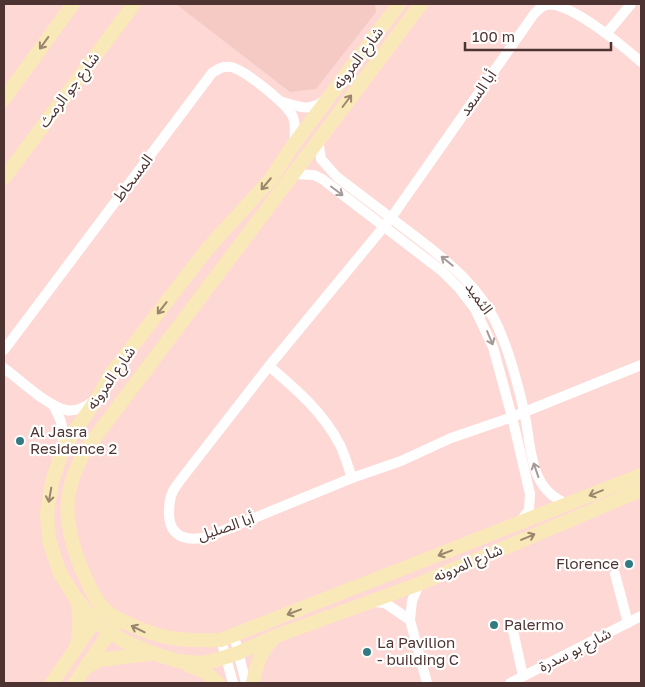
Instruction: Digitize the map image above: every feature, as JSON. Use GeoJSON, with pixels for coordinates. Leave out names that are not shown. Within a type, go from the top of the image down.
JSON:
{"type":"FeatureCollection","features":[{"type":"Feature","properties":{"kind":"street"},"geometry":{"type":"LineString","coordinates":[[4,99],[73,4]]}},
{"type":"Feature","properties":{"kind":"street"},"geometry":{"type":"LineString","coordinates":[[114,30],[122,4]]}},
{"type":"Feature","properties":{"kind":"street","name":"شارع جو الرمث"},"geometry":{"type":"LineString","coordinates":[[4,178],[134,4]]}},
{"type":"Feature","properties":{"kind":"street","name":"شارع المرونه"},"geometry":{"type":"LineString","coordinates":[[399,4],[388,10],[270,180],[196,264],[111,374],[97,399],[63,448],[52,482],[47,513],[47,532],[51,550],[60,573],[73,594],[95,621],[127,643],[178,661],[200,662],[232,655],[276,636],[419,584],[641,490]]}},
{"type":"Feature","properties":{"kind":"street","name":"شارع المرونه"},"geometry":{"type":"LineString","coordinates":[[421,4],[104,424],[80,460],[72,482],[66,506],[66,515],[72,543],[84,575],[103,608],[118,619],[149,634],[193,641],[227,638],[519,524],[641,474]]}},
{"type":"Feature","properties":{"kind":"street","name":"أبا السعد"},"geometry":{"type":"LineString","coordinates":[[391,218],[526,24],[546,4],[567,6],[607,33],[641,62]]}},
{"type":"Feature","properties":{"kind":"street"},"geometry":{"type":"LineString","coordinates":[[607,33],[631,4]]}},
{"type":"Feature","properties":{"kind":"street","name":"المسحاط"},"geometry":{"type":"LineString","coordinates":[[4,350],[212,73],[222,67],[231,67],[242,72],[282,102],[293,117],[295,126],[294,144]]}},
{"type":"Feature","properties":{"kind":"street","name":"المسحاط"},"geometry":{"type":"LineString","coordinates":[[282,102],[310,108],[330,96]]}},
{"type":"Feature","properties":{"kind":"street","name":"الثميد"},"geometry":{"type":"LineString","coordinates":[[318,140],[320,156],[330,171],[452,265],[484,301],[501,334],[524,412],[533,462],[539,479],[553,498],[568,504]]}},
{"type":"Feature","properties":{"kind":"street","name":"الثميد"},"geometry":{"type":"LineString","coordinates":[[294,174],[314,175],[322,179],[442,271],[459,288],[475,309],[493,347],[512,416],[530,494],[529,510],[519,524]]}},
{"type":"Feature","properties":{"kind":"street","name":"أبا الصليل"},"geometry":{"type":"LineString","coordinates":[[391,218],[269,366],[172,492],[169,506],[170,523],[176,533],[185,538],[199,539],[210,536],[352,478],[401,461],[451,438],[524,412]]}},
{"type":"Feature","properties":{"kind":"street"},"geometry":{"type":"LineString","coordinates":[[524,412],[641,365]]}},
{"type":"Feature","properties":{"kind":"street"},"geometry":{"type":"LineString","coordinates":[[269,366],[300,393],[320,414],[341,447],[352,478]]}},
{"type":"Feature","properties":{"kind":"street"},"geometry":{"type":"LineString","coordinates":[[4,368],[52,405],[67,411],[85,407],[97,399]]}},
{"type":"Feature","properties":{"kind":"street"},"geometry":{"type":"LineString","coordinates":[[52,405],[61,420],[64,438],[63,448]]}},
{"type":"Feature","properties":{"kind":"street"},"geometry":{"type":"LineString","coordinates":[[615,574],[628,623]]}},
{"type":"Feature","properties":{"kind":"street"},"geometry":{"type":"LineString","coordinates":[[419,584],[412,601],[410,620],[426,683]]}},
{"type":"Feature","properties":{"kind":"street"},"geometry":{"type":"LineString","coordinates":[[73,594],[80,613],[77,646]]}},
{"type":"Feature","properties":{"kind":"street"},"geometry":{"type":"LineString","coordinates":[[372,602],[385,603],[410,620]]}},
{"type":"Feature","properties":{"kind":"street"},"geometry":{"type":"LineString","coordinates":[[52,683],[103,608]]}},
{"type":"Feature","properties":{"kind":"street","name":"شارع بو سدرة"},"geometry":{"type":"LineString","coordinates":[[510,683],[641,616]]}},
{"type":"Feature","properties":{"kind":"street"},"geometry":{"type":"LineString","coordinates":[[75,683],[118,619]]}},
{"type":"Feature","properties":{"kind":"street"},"geometry":{"type":"LineString","coordinates":[[512,626],[523,676]]}},
{"type":"Feature","properties":{"kind":"street"},"geometry":{"type":"LineString","coordinates":[[253,683],[259,660],[266,646],[276,636]]}},
{"type":"Feature","properties":{"kind":"street"},"geometry":{"type":"LineString","coordinates":[[227,638],[232,655],[246,683]]}},
{"type":"Feature","properties":{"kind":"street"},"geometry":{"type":"LineString","coordinates":[[86,668],[99,660],[152,653]]}},
{"type":"Feature","properties":{"kind":"street"},"geometry":{"type":"LineString","coordinates":[[232,655],[233,683]]}},
{"type":"Feature","properties":{"kind":"street"},"geometry":{"type":"LineString","coordinates":[[178,661],[205,672],[218,683]]}},
{"type":"Feature","properties":{"kind":"shaded area"},"geometry":{"type":"Polygon","coordinates":[[[176,4],[375,4],[376,12],[316,89],[290,92],[176,4]]]}},
{"type":"Feature","properties":{"kind":"place","name":"Al Jasra Residence 2"},"geometry":{"type":"Point","coordinates":[20,441]}},
{"type":"Feature","properties":{"kind":"place","name":"Florence"},"geometry":{"type":"Point","coordinates":[629,564]}},
{"type":"Feature","properties":{"kind":"place","name":"Palermo"},"geometry":{"type":"Point","coordinates":[494,625]}},
{"type":"Feature","properties":{"kind":"place","name":"La Pavilion - building C"},"geometry":{"type":"Point","coordinates":[367,652]}}]}
